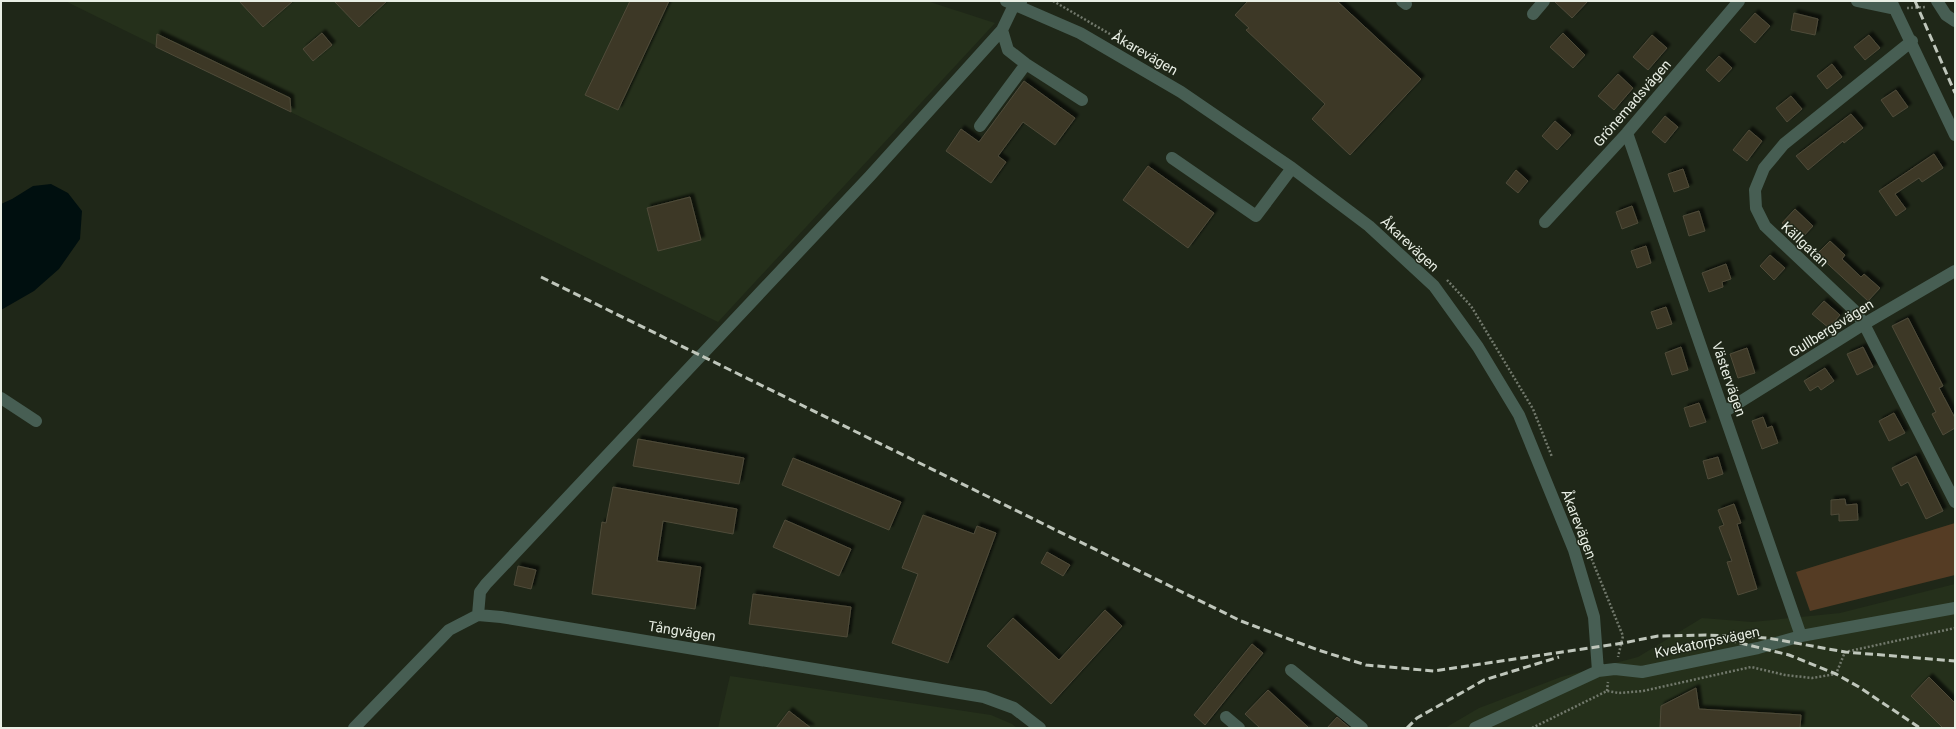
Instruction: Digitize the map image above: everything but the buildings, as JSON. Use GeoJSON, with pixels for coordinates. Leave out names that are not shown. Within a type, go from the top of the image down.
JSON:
{"type":"FeatureCollection","features":[{"type":"Feature","properties":{"kind":"street"},"geometry":{"type":"LineString","coordinates":[[1533,14],[1544,1]]}},
{"type":"Feature","properties":{"kind":"street","name":"Grönemadsvägen"},"geometry":{"type":"LineString","coordinates":[[1546,222],[1627,133],[1739,1]]}},
{"type":"Feature","properties":{"kind":"street"},"geometry":{"type":"LineString","coordinates":[[1857,1],[1893,5],[1912,41],[1955,135]]}},
{"type":"Feature","properties":{"kind":"street"},"geometry":{"type":"LineString","coordinates":[[354,728],[449,630],[478,615],[480,592],[486,584],[810,240],[1002,30],[1014,2]]}},
{"type":"Feature","properties":{"kind":"street","name":"Åkarevägen"},"geometry":{"type":"LineString","coordinates":[[1014,2],[1080,33],[1181,92],[1292,168],[1369,226],[1434,286],[1478,347],[1519,415],[1574,550],[1594,617],[1598,671]]}},
{"type":"Feature","properties":{"kind":"street"},"geometry":{"type":"LineString","coordinates":[[1939,3],[1946,15],[1955,21]]}},
{"type":"Feature","properties":{"kind":"street"},"geometry":{"type":"LineString","coordinates":[[1002,30],[1008,50],[1026,64],[1082,100]]}},
{"type":"Feature","properties":{"kind":"street","name":"Källgatan"},"geometry":{"type":"LineString","coordinates":[[1912,41],[1784,144],[1764,168],[1755,190],[1756,208],[1765,226],[1856,311],[1955,502]]}},
{"type":"Feature","properties":{"kind":"street"},"geometry":{"type":"LineString","coordinates":[[980,126],[1026,64]]}},
{"type":"Feature","properties":{"kind":"street","name":"Västervägen"},"geometry":{"type":"LineString","coordinates":[[1627,133],[1800,636]]}},
{"type":"Feature","properties":{"kind":"street"},"geometry":{"type":"LineString","coordinates":[[1172,158],[1256,216],[1292,168]]}},
{"type":"Feature","properties":{"kind":"street","name":"Gullbergsvägen"},"geometry":{"type":"LineString","coordinates":[[1724,412],[1864,324],[1955,271]]}},
{"type":"Feature","properties":{"kind":"street"},"geometry":{"type":"LineString","coordinates":[[1,398],[36,421]]}},
{"type":"Feature","properties":{"kind":"street","name":"Kvekatorpsvägen"},"geometry":{"type":"LineString","coordinates":[[1475,728],[1598,671],[1615,669],[1642,672],[1758,648],[1800,636],[1955,608]]}},
{"type":"Feature","properties":{"kind":"street","name":"Tångvägen"},"geometry":{"type":"LineString","coordinates":[[478,615],[516,619],[984,697],[1014,708],[1040,728]]}},
{"type":"Feature","properties":{"kind":"street"},"geometry":{"type":"LineString","coordinates":[[1291,670],[1362,728]]}},
{"type":"Feature","properties":{"kind":"street"},"geometry":{"type":"LineString","coordinates":[[1226,717],[1239,728]]}},
{"type":"Feature","properties":{"kind":"path"},"geometry":{"type":"LineString","coordinates":[[1053,1],[1114,36]]}},
{"type":"Feature","properties":{"kind":"path"},"geometry":{"type":"LineString","coordinates":[[1893,5],[1902,11],[1910,7],[1939,3]]}},
{"type":"Feature","properties":{"kind":"path"},"geometry":{"type":"LineString","coordinates":[[1401,236],[1420,250],[1440,272]]}},
{"type":"Feature","properties":{"kind":"path"},"geometry":{"type":"LineString","coordinates":[[1445,278],[1471,306],[1533,409],[1553,459]]}},
{"type":"Feature","properties":{"kind":"path"},"geometry":{"type":"LineString","coordinates":[[1590,553],[1623,636],[1623,643],[1615,669],[1608,682],[1607,691]]}},
{"type":"Feature","properties":{"kind":"path"},"geometry":{"type":"LineString","coordinates":[[1532,728],[1607,691],[1619,693],[1643,691],[1751,667],[1785,675],[1812,678],[1836,674],[1845,652],[1955,628]]}},
{"type":"Feature","properties":{"kind":"shaded area"},"geometry":{"type":"Polygon","coordinates":[[[65,1],[927,1],[995,23],[718,322],[65,1]]]}},
{"type":"Feature","properties":{"kind":"shaded area"},"geometry":{"type":"Polygon","coordinates":[[[51,184],[68,193],[82,211],[80,239],[59,269],[34,291],[1,310],[1,204],[33,186],[51,184]]]}},
{"type":"Feature","properties":{"kind":"shaded area"},"geometry":{"type":"Polygon","coordinates":[[[1955,523],[1955,575],[1810,611],[1796,572],[1955,523]]]}},
{"type":"Feature","properties":{"kind":"shaded area"},"geometry":{"type":"Polygon","coordinates":[[[1955,584],[1955,728],[1445,728],[1479,708],[1561,677],[1638,657],[1702,618],[1752,622],[1840,613],[1955,584]]]}},
{"type":"Feature","properties":{"kind":"shaded area"},"geometry":{"type":"Polygon","coordinates":[[[730,676],[991,715],[1012,724],[1017,728],[718,728],[730,676]]]}},
{"type":"Feature","properties":{"kind":"railway"},"geometry":{"type":"LineString","coordinates":[[1915,1],[1955,93]]}},
{"type":"Feature","properties":{"kind":"railway"},"geometry":{"type":"LineString","coordinates":[[541,277],[1241,621],[1318,650],[1366,665],[1434,671],[1623,643],[1658,636],[1706,635],[1768,638],[1845,652],[1955,661]]}},
{"type":"Feature","properties":{"kind":"railway"},"geometry":{"type":"LineString","coordinates":[[1728,640],[1789,655],[1836,674],[1859,687],[1920,728]]}},
{"type":"Feature","properties":{"kind":"railway"},"geometry":{"type":"LineString","coordinates":[[1407,728],[1417,718],[1484,680],[1559,657]]}}]}
